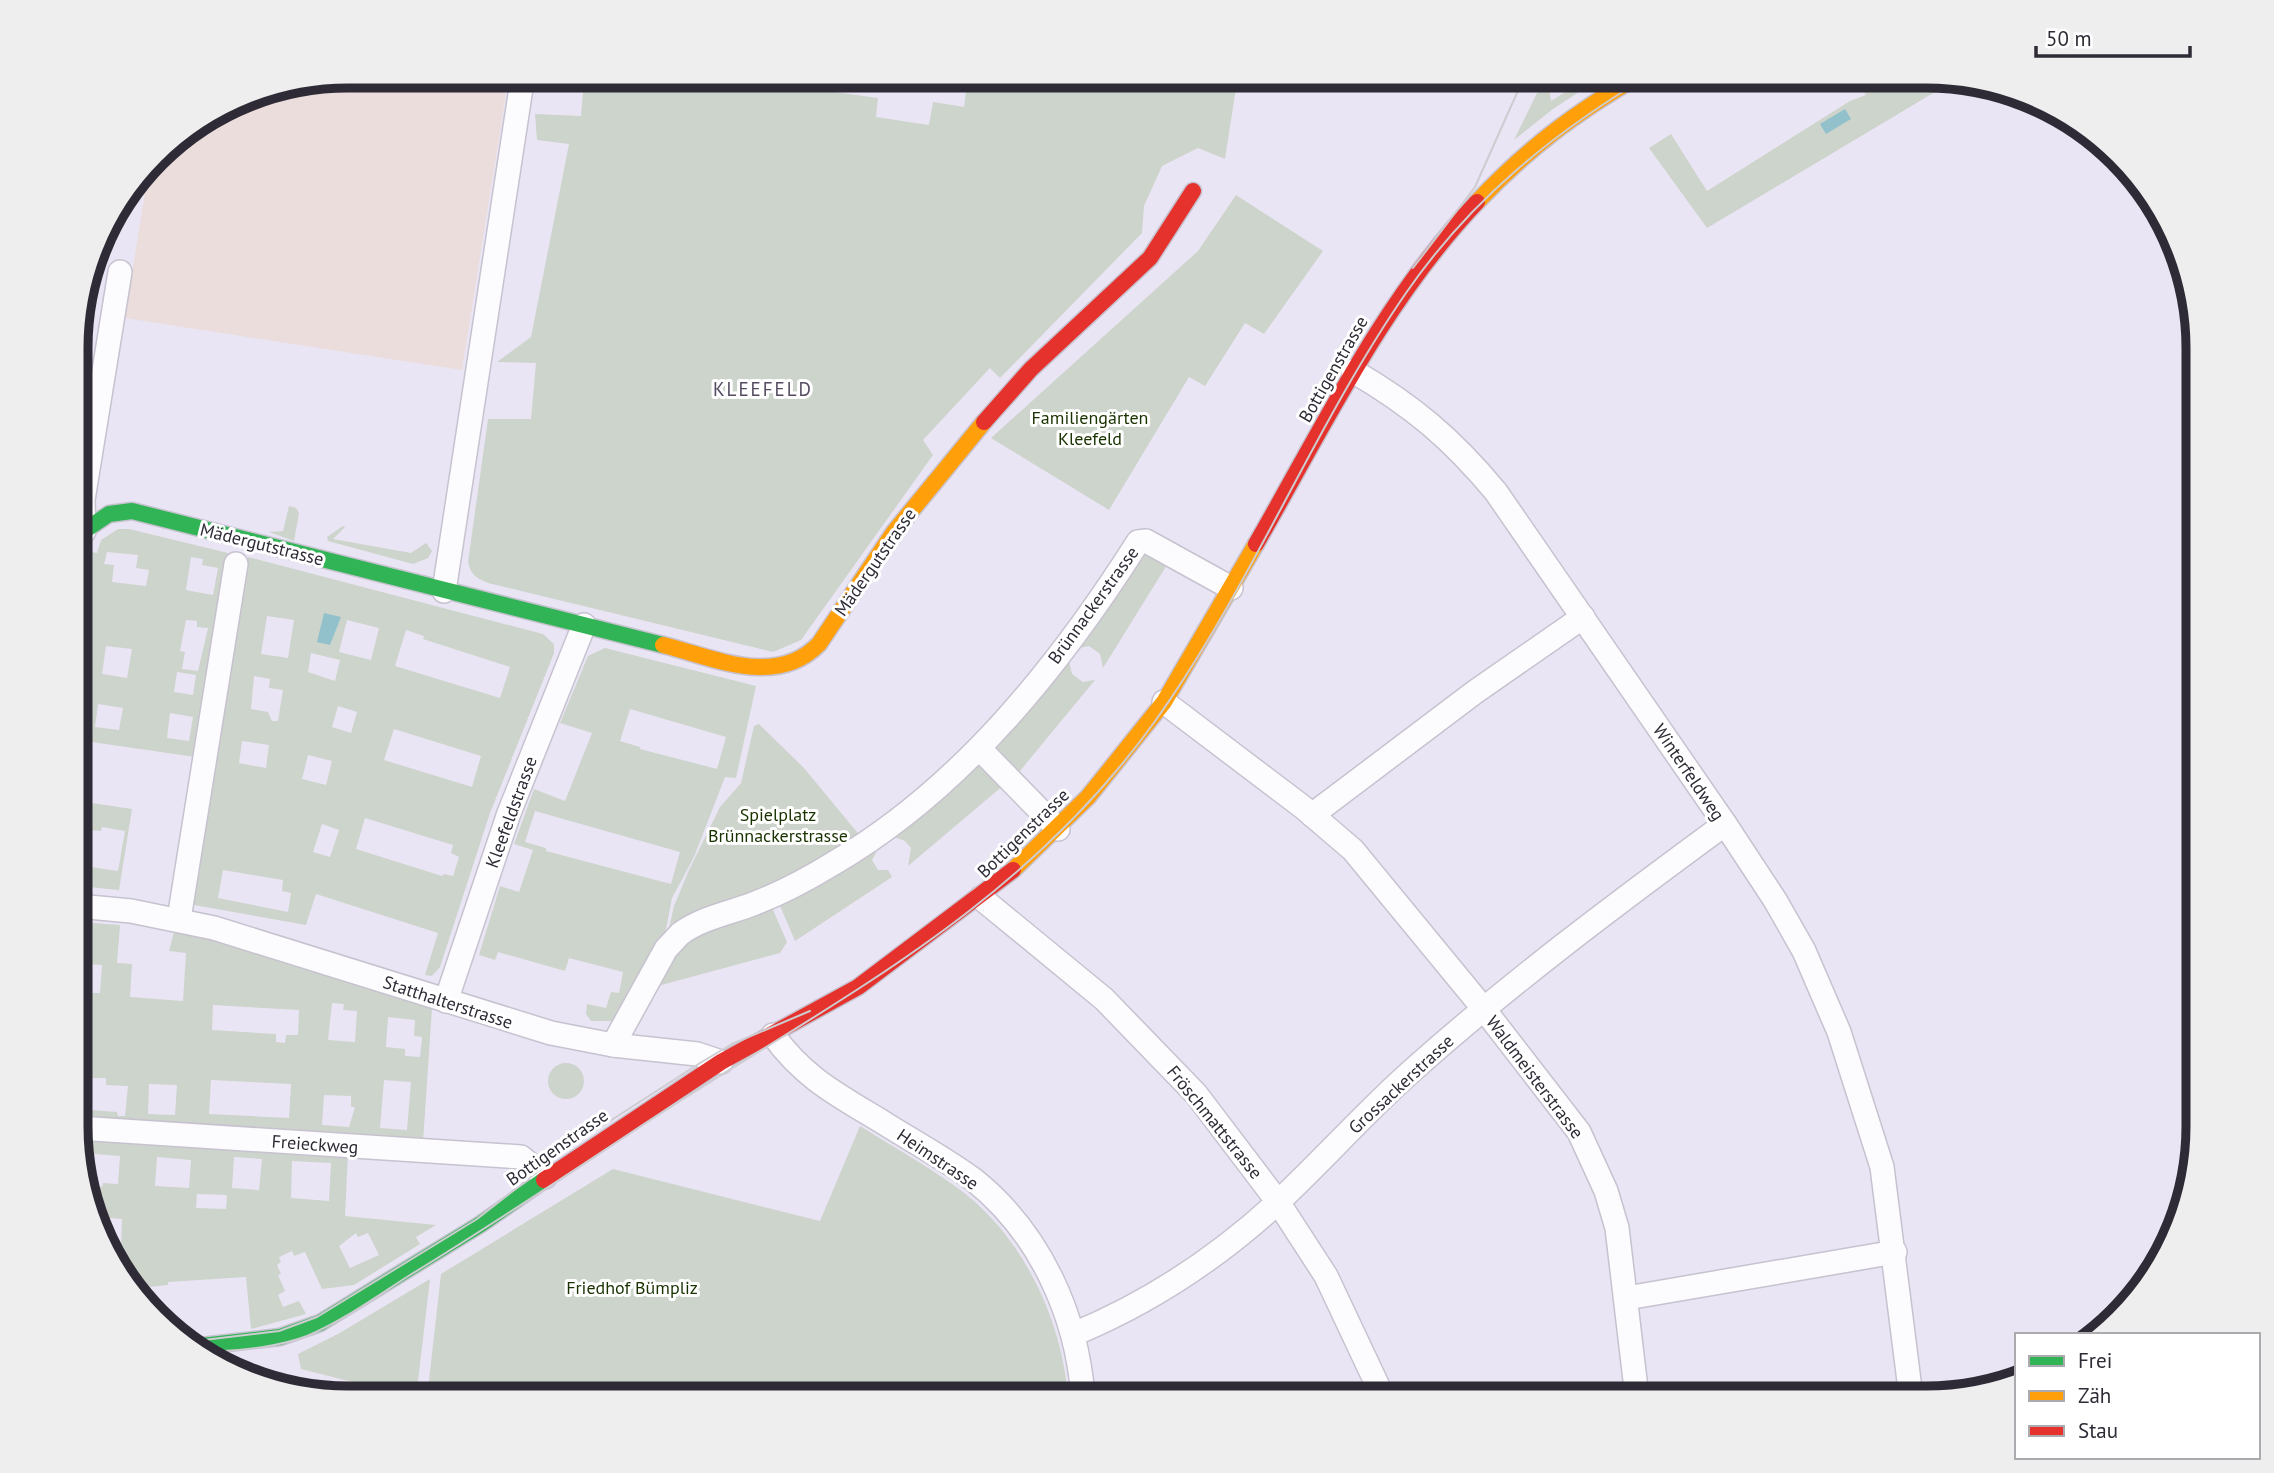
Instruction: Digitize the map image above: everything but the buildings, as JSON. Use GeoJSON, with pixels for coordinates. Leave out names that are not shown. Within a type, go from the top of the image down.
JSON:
{"type":"FeatureCollection","features":[{"type":"Feature","properties":{"kind":"street"},"geometry":{"type":"LineString","coordinates":[[444,591],[521,88]]}},
{"type":"Feature","properties":{"kind":"street","name":"Bottigenstrasse"},"geometry":{"type":"LineString","coordinates":[[208,1345],[280,1338],[320,1323],[481,1224],[545,1177],[721,1062],[859,987],[981,898],[1058,829],[1117,763],[1164,702],[1353,372],[1405,287],[1484,191],[1563,123],[1619,88]]}},
{"type":"Feature","properties":{"kind":"street","name":"Mädergutstrasse"},"geometry":{"type":"LineString","coordinates":[[88,530],[109,514],[132,512],[760,669],[779,669],[808,655],[944,467],[1031,369],[1150,258],[1193,191]]}},
{"type":"Feature","properties":{"kind":"street"},"geometry":{"type":"LineString","coordinates":[[88,469],[120,272]]}},
{"type":"Feature","properties":{"kind":"street","name":"Winterfeldweg"},"geometry":{"type":"LineString","coordinates":[[1353,372],[1427,418],[1466,456],[1496,492],[1725,824],[1791,928],[1839,1032],[1882,1167],[1895,1252],[1910,1386]]}},
{"type":"Feature","properties":{"kind":"street","name":"Brünnackerstrasse"},"geometry":{"type":"LineString","coordinates":[[613,1045],[666,949],[680,934],[783,891],[842,859],[910,812],[979,747],[1073,638],[1138,542],[1146,541],[1231,588]]}},
{"type":"Feature","properties":{"kind":"street"},"geometry":{"type":"LineString","coordinates":[[178,919],[236,564]]}},
{"type":"Feature","properties":{"kind":"street"},"geometry":{"type":"LineString","coordinates":[[1312,815],[1475,692],[1583,617]]}},
{"type":"Feature","properties":{"kind":"street","name":"Kleefeldstrasse"},"geometry":{"type":"LineString","coordinates":[[446,1001],[509,813],[584,625]]}},
{"type":"Feature","properties":{"kind":"street","name":"Waldmeisterstrasse"},"geometry":{"type":"LineString","coordinates":[[1164,702],[1312,815],[1361,859],[1548,1089],[1588,1149],[1614,1213],[1627,1298],[1636,1386]]}},
{"type":"Feature","properties":{"kind":"street"},"geometry":{"type":"LineString","coordinates":[[979,747],[1058,829]]}},
{"type":"Feature","properties":{"kind":"street","name":"Grossackerstrasse"},"geometry":{"type":"LineString","coordinates":[[1074,1334],[1118,1315],[1179,1279],[1229,1243],[1278,1202],[1403,1079],[1483,1008],[1725,824]]}},
{"type":"Feature","properties":{"kind":"street","name":"Fröschmattstrasse"},"geometry":{"type":"LineString","coordinates":[[981,898],[1133,1026],[1196,1094],[1278,1202],[1326,1276],[1378,1386]]}},
{"type":"Feature","properties":{"kind":"street","name":"Statthalterstrasse"},"geometry":{"type":"LineString","coordinates":[[88,907],[178,919],[541,1030],[613,1045],[697,1054],[721,1062]]}},
{"type":"Feature","properties":{"kind":"street","name":"Heimstrasse"},"geometry":{"type":"LineString","coordinates":[[773,1035],[806,1074],[972,1179],[991,1195],[1021,1228],[1040,1257],[1074,1334],[1081,1386]]}},
{"type":"Feature","properties":{"kind":"street","name":"Freieckweg"},"geometry":{"type":"LineString","coordinates":[[88,1129],[521,1157],[545,1177]]}},
{"type":"Feature","properties":{"kind":"street"},"geometry":{"type":"LineString","coordinates":[[1627,1298],[1895,1252]]}},
{"type":"Feature","properties":{"kind":"shaded area"},"geometry":{"type":"Polygon","coordinates":[[[330,88],[507,88],[462,370],[125,318],[147,182],[176,152],[217,122],[280,96],[330,88]]]}},
{"type":"Feature","properties":{"kind":"green space"},"geometry":{"type":"Polygon","coordinates":[[[583,88],[806,88],[878,98],[876,117],[929,125],[933,102],[964,107],[966,91],[946,88],[1236,88],[1225,159],[1198,148],[1162,166],[1144,206],[1142,233],[1000,378],[990,368],[923,440],[933,455],[801,640],[773,652],[488,583],[475,576],[468,562],[488,419],[531,419],[536,363],[497,362],[531,337],[569,144],[537,140],[535,114],[581,116],[583,88]]]}},
{"type":"Feature","properties":{"kind":"green space"},"geometry":{"type":"Polygon","coordinates":[[[1549,88],[1551,101],[1572,88],[1585,88],[1514,140],[1538,91],[1549,88]]]}},
{"type":"Feature","properties":{"kind":"green space"},"geometry":{"type":"Polygon","coordinates":[[[1862,88],[1942,88],[1707,228],[1649,148],[1671,134],[1707,191],[1850,101],[1866,95],[1862,88]]]}},
{"type":"Feature","properties":{"kind":"green space","name":"Familiengärten Kleefeld"},"geometry":{"type":"Polygon","coordinates":[[[1236,195],[1323,251],[1264,334],[1245,323],[1205,386],[1189,377],[1109,510],[991,438],[1198,251],[1236,195]]]}},
{"type":"Feature","properties":{"kind":"green space"},"geometry":{"type":"Polygon","coordinates":[[[289,506],[296,508],[299,513],[294,541],[269,532],[283,531],[289,506]]]}},
{"type":"Feature","properties":{"kind":"green space"},"geometry":{"type":"Polygon","coordinates":[[[345,527],[333,539],[411,553],[426,543],[432,551],[428,558],[413,564],[328,541],[327,537],[345,527]]]}},
{"type":"Feature","properties":{"kind":"green space"},"geometry":{"type":"Polygon","coordinates":[[[118,529],[129,529],[228,553],[195,757],[88,741],[88,551],[97,553],[101,540],[118,529]],[[107,552],[104,564],[114,565],[112,582],[146,586],[149,570],[136,568],[138,555],[107,552]],[[191,557],[186,590],[213,595],[218,568],[202,565],[203,559],[191,557]],[[186,620],[180,651],[185,652],[182,669],[198,671],[208,628],[197,627],[197,621],[186,620]],[[106,646],[102,674],[127,678],[132,649],[106,646]],[[177,672],[174,692],[193,695],[196,675],[177,672]],[[98,704],[95,727],[119,730],[123,708],[98,704]],[[170,713],[167,738],[189,741],[193,717],[170,713]]]}},
{"type":"Feature","properties":{"kind":"green space"},"geometry":{"type":"Polygon","coordinates":[[[1147,550],[1170,560],[1103,668],[1100,654],[1089,646],[1074,649],[1139,553],[1147,550]]]}},
{"type":"Feature","properties":{"kind":"green space"},"geometry":{"type":"Polygon","coordinates":[[[248,557],[543,634],[554,644],[554,653],[490,813],[440,967],[432,976],[425,975],[438,933],[316,894],[306,925],[194,905],[191,901],[248,557]],[[267,616],[261,654],[288,658],[294,620],[267,616]],[[347,620],[339,652],[371,660],[379,628],[347,620]],[[406,630],[395,666],[500,698],[510,667],[423,639],[424,636],[406,630]],[[311,653],[308,672],[335,681],[340,660],[311,653]],[[254,676],[251,709],[268,712],[272,721],[278,721],[283,690],[269,688],[270,679],[254,676]],[[338,706],[332,727],[351,733],[357,712],[338,706]],[[394,729],[384,760],[472,787],[481,756],[394,729]],[[242,741],[239,763],[266,768],[269,745],[242,741]],[[308,755],[302,779],[326,785],[332,761],[308,755]],[[365,818],[356,849],[442,876],[453,876],[459,857],[451,853],[453,845],[365,818]],[[322,824],[313,852],[330,857],[339,830],[322,824]],[[223,870],[218,898],[288,912],[291,893],[282,891],[283,880],[223,870]]]}},
{"type":"Feature","properties":{"kind":"green space"},"geometry":{"type":"Polygon","coordinates":[[[605,648],[756,686],[736,778],[725,777],[694,857],[672,898],[664,940],[617,1021],[591,1021],[586,1014],[587,1004],[606,1008],[611,992],[619,993],[623,972],[569,958],[565,971],[498,952],[495,960],[479,955],[500,886],[519,892],[533,850],[514,844],[534,789],[565,801],[592,733],[560,723],[588,656],[605,648]],[[630,709],[620,741],[640,749],[717,769],[726,737],[630,709]],[[535,811],[525,842],[546,848],[546,851],[671,884],[680,852],[535,811]]]}},
{"type":"Feature","properties":{"kind":"green space"},"geometry":{"type":"Polygon","coordinates":[[[1068,657],[1072,674],[1083,682],[1095,680],[1015,777],[993,752],[995,741],[1068,657]]]}},
{"type":"Feature","properties":{"kind":"green space","name":"Spielplatz Brünnackerstrasse"},"geometry":{"type":"Polygon","coordinates":[[[759,724],[804,768],[861,837],[839,852],[667,937],[674,906],[689,870],[720,807],[741,783],[754,726],[759,724]]]}},
{"type":"Feature","properties":{"kind":"green space"},"geometry":{"type":"Polygon","coordinates":[[[977,761],[1005,784],[908,866],[911,848],[905,841],[889,835],[977,761]]]}},
{"type":"Feature","properties":{"kind":"green space"},"geometry":{"type":"Polygon","coordinates":[[[88,802],[132,809],[119,890],[88,887],[88,867],[118,871],[125,831],[102,827],[101,831],[89,830],[88,837],[88,802]]]}},
{"type":"Feature","properties":{"kind":"green space"},"geometry":{"type":"Polygon","coordinates":[[[872,847],[876,853],[872,860],[878,870],[888,870],[892,877],[795,941],[778,901],[872,847]]]}},
{"type":"Feature","properties":{"kind":"green space"},"geometry":{"type":"Polygon","coordinates":[[[770,903],[787,942],[780,953],[654,987],[683,939],[770,903]]]}},
{"type":"Feature","properties":{"kind":"green space"},"geometry":{"type":"Polygon","coordinates":[[[88,923],[120,925],[117,963],[132,964],[130,997],[183,1001],[186,953],[169,951],[175,928],[432,1008],[423,1142],[88,1122],[88,993],[100,993],[102,965],[88,964],[88,923]],[[332,1003],[328,1040],[355,1042],[357,1011],[343,1010],[344,1004],[332,1003]],[[213,1005],[212,1030],[276,1034],[276,1042],[285,1043],[286,1035],[298,1035],[299,1010],[213,1005]],[[388,1017],[386,1047],[405,1049],[405,1056],[420,1057],[422,1037],[414,1036],[415,1020],[388,1017]],[[92,1078],[90,1110],[117,1112],[118,1116],[125,1116],[128,1086],[106,1085],[106,1078],[92,1078]],[[211,1080],[209,1114],[289,1118],[291,1084],[211,1080]],[[384,1080],[380,1128],[407,1130],[411,1082],[384,1080]],[[149,1084],[148,1114],[175,1115],[177,1085],[149,1084]],[[324,1095],[322,1125],[349,1127],[355,1107],[351,1107],[351,1096],[324,1095]]]}},
{"type":"Feature","properties":{"kind":"green space"},"geometry":{"type":"Polygon","coordinates":[[[566,1063],[579,1068],[584,1081],[579,1094],[566,1099],[553,1094],[548,1081],[553,1068],[566,1063]]]}},
{"type":"Feature","properties":{"kind":"green space","name":"Friedhof Bümpliz"},"geometry":{"type":"Polygon","coordinates":[[[860,1126],[923,1164],[982,1208],[1020,1255],[1048,1310],[1066,1386],[428,1386],[441,1274],[613,1169],[820,1221],[860,1126]]]}},
{"type":"Feature","properties":{"kind":"green space"},"geometry":{"type":"Polygon","coordinates":[[[88,1137],[348,1154],[345,1216],[436,1225],[416,1237],[420,1244],[354,1285],[322,1289],[305,1252],[294,1256],[292,1251],[279,1257],[281,1262],[277,1265],[281,1274],[278,1275],[285,1291],[278,1295],[283,1307],[299,1301],[306,1314],[251,1329],[246,1277],[168,1282],[168,1285],[149,1287],[150,1294],[141,1284],[118,1248],[121,1248],[122,1219],[104,1218],[94,1185],[102,1187],[103,1183],[118,1184],[120,1156],[89,1154],[88,1137]],[[157,1157],[155,1186],[189,1188],[191,1160],[157,1157]],[[234,1157],[232,1188],[259,1190],[262,1159],[234,1157]],[[292,1161],[291,1198],[329,1201],[331,1163],[292,1161]],[[197,1194],[196,1208],[226,1209],[227,1195],[197,1194]],[[356,1233],[339,1246],[350,1268],[379,1255],[368,1233],[358,1237],[356,1233]]]}},
{"type":"Feature","properties":{"kind":"green space"},"geometry":{"type":"Polygon","coordinates":[[[430,1279],[417,1386],[368,1386],[301,1369],[298,1354],[338,1334],[430,1279]]]}},
{"type":"Feature","properties":{"kind":"water"},"geometry":{"type":"Polygon","coordinates":[[[1845,109],[1851,119],[1826,134],[1820,124],[1845,109]]]}},
{"type":"Feature","properties":{"kind":"water"},"geometry":{"type":"Polygon","coordinates":[[[324,613],[341,617],[330,645],[317,642],[324,613]]]}},
{"type":"Feature","properties":{"kind":"tram line"},"geometry":{"type":"LineString","coordinates":[[1413,268],[1475,187],[1519,88]]}},
{"type":"Feature","properties":{"kind":"tram line"},"geometry":{"type":"LineString","coordinates":[[217,1351],[281,1344],[307,1336],[347,1316],[910,954],[976,906],[1039,852],[1098,792],[1153,724],[1188,673],[1251,565],[1340,399],[1372,345],[1431,259],[1486,198],[1516,171],[1580,120],[1629,88]]}},
{"type":"Feature","properties":{"kind":"tram line"},"geometry":{"type":"LineString","coordinates":[[201,1340],[279,1331],[317,1317],[477,1219],[568,1148],[700,1063],[732,1044],[810,1011]]}},
{"type":"Feature","properties":{"kind":"traffic: fast"},"geometry":{"type":"LineString","coordinates":[[88,528],[109,514],[132,511],[663,645]]}},
{"type":"Feature","properties":{"kind":"traffic: fast"},"geometry":{"type":"LineString","coordinates":[[208,1345],[280,1337],[320,1323],[481,1224],[544,1180]]}},
{"type":"Feature","properties":{"kind":"traffic: slow"},"geometry":{"type":"LineString","coordinates":[[1477,202],[1515,164],[1554,132],[1619,88]]}},
{"type":"Feature","properties":{"kind":"traffic: slow"},"geometry":{"type":"LineString","coordinates":[[663,645],[744,666],[784,665],[802,657],[819,644],[894,532],[984,422]]}},
{"type":"Feature","properties":{"kind":"traffic: slow"},"geometry":{"type":"LineString","coordinates":[[1013,870],[1088,797],[1164,702],[1256,544]]}},
{"type":"Feature","properties":{"kind":"traffic: jam"},"geometry":{"type":"LineString","coordinates":[[984,422],[1031,369],[1150,258],[1193,191]]}},
{"type":"Feature","properties":{"kind":"traffic: jam"},"geometry":{"type":"LineString","coordinates":[[1256,544],[1331,410],[1384,323],[1443,240],[1477,202]]}},
{"type":"Feature","properties":{"kind":"traffic: jam"},"geometry":{"type":"LineString","coordinates":[[544,1180],[721,1062],[858,987],[1013,870]]}},
{"type":"Feature","properties":{"kind":"district","name":"KLEEFELD"},"geometry":{"type":"Point","coordinates":[763,389]}}]}
